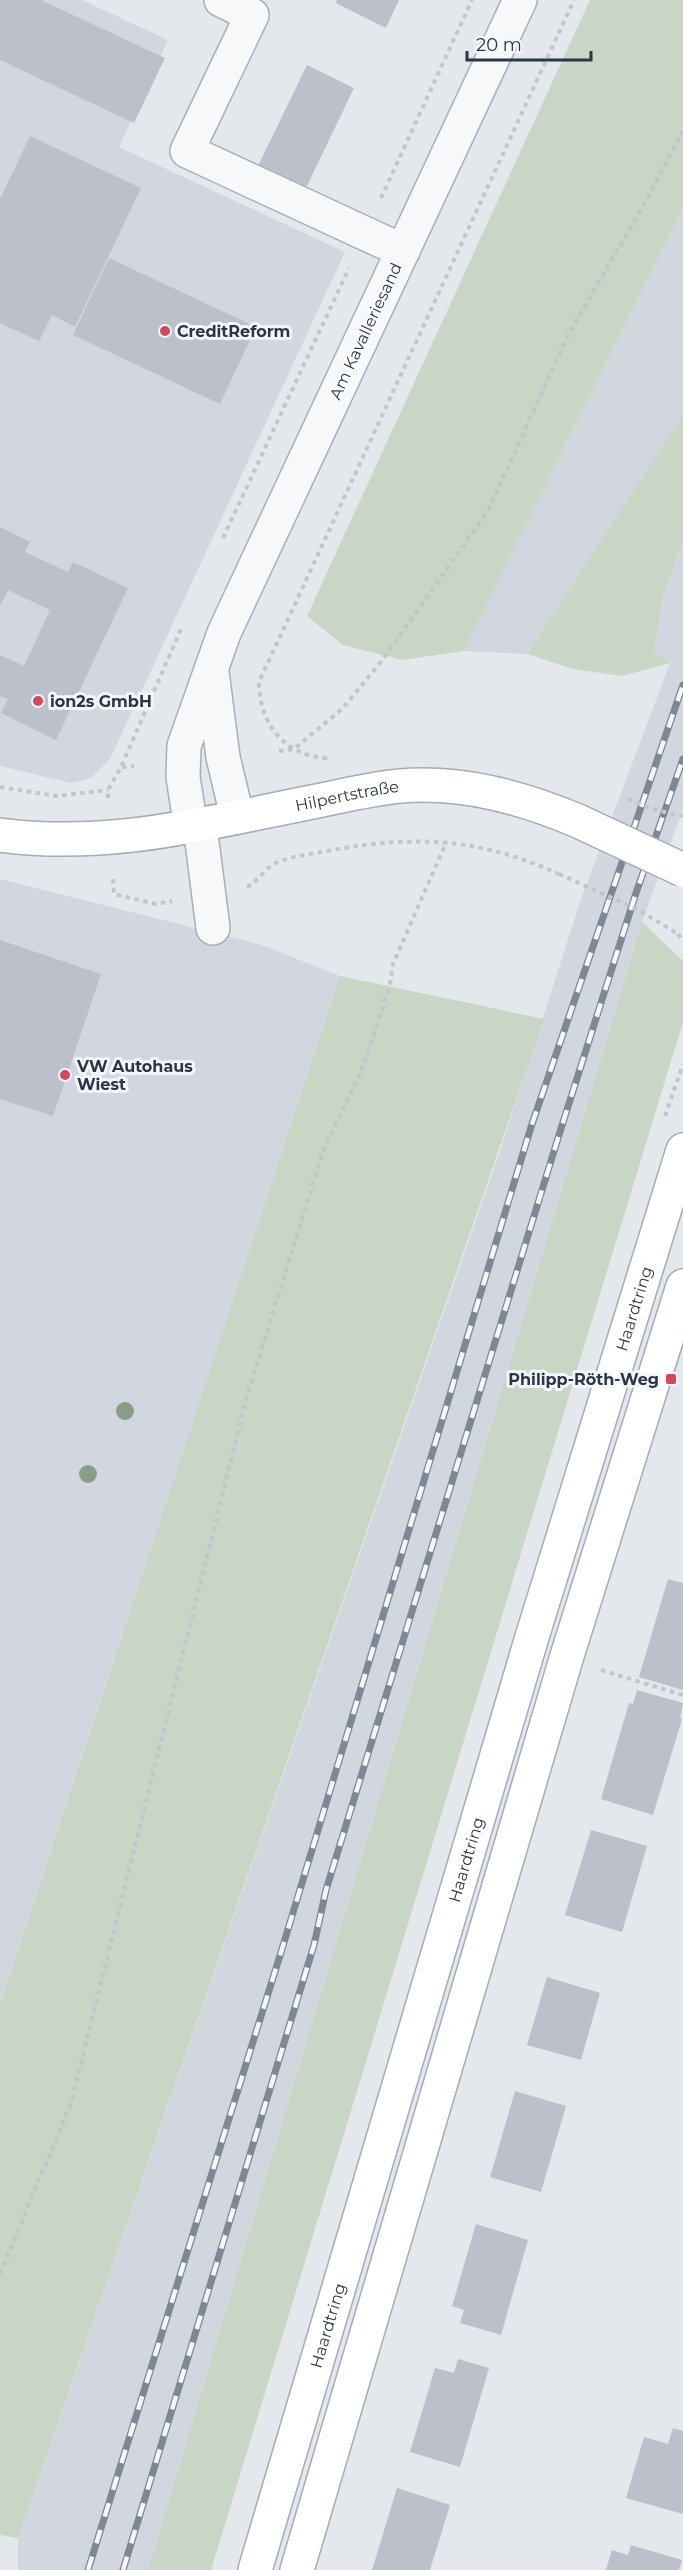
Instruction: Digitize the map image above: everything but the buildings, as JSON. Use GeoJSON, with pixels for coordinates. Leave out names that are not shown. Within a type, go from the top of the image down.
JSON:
{"type":"FeatureCollection","features":[{"type":"Feature","properties":{"kind":"main road","name":"Hilpertstraße"},"geometry":{"type":"LineString","coordinates":[[0,835],[85,841],[196,827],[237,816],[402,786],[478,790],[510,796],[578,821],[683,870]]}},
{"type":"Feature","properties":{"kind":"main road","name":"Haardtring"},"geometry":{"type":"LineString","coordinates":[[255,2570],[528,1648],[683,1150]]}},
{"type":"Feature","properties":{"kind":"main road"},"geometry":{"type":"LineString","coordinates":[[297,2570],[566,1659],[683,1286]]}},
{"type":"Feature","properties":{"kind":"street"},"geometry":{"type":"LineString","coordinates":[[221,0],[252,15],[187,151],[403,251]]}},
{"type":"Feature","properties":{"kind":"street","name":"Am Kavalleriesand"},"geometry":{"type":"LineString","coordinates":[[213,928],[196,827],[183,777],[184,746],[211,664],[236,604],[520,0]]}},
{"type":"Feature","properties":{"kind":"street","name":"Am Kavalleriesand"},"geometry":{"type":"LineString","coordinates":[[211,664],[222,757],[237,816]]}},
{"type":"Feature","properties":{"kind":"path"},"geometry":{"type":"LineString","coordinates":[[294,749],[268,726],[259,704],[259,682],[574,0]]}},
{"type":"Feature","properties":{"kind":"path"},"geometry":{"type":"LineString","coordinates":[[279,751],[294,749],[342,709],[374,670],[488,511],[568,335],[646,201],[683,131]]}},
{"type":"Feature","properties":{"kind":"path"},"geometry":{"type":"LineString","coordinates":[[108,800],[108,790],[122,767],[134,766]]}},
{"type":"Feature","properties":{"kind":"path"},"geometry":{"type":"LineString","coordinates":[[0,787],[56,796],[108,790]]}},
{"type":"Feature","properties":{"kind":"path"},"geometry":{"type":"LineString","coordinates":[[620,795],[652,809],[683,816]]}},
{"type":"Feature","properties":{"kind":"path"},"geometry":{"type":"LineString","coordinates":[[250,886],[268,867],[290,858],[388,842],[446,843],[486,847],[513,854],[639,910],[678,934],[683,941]]}},
{"type":"Feature","properties":{"kind":"path"},"geometry":{"type":"LineString","coordinates":[[0,2274],[71,2103],[200,1576],[249,1388],[323,1151],[361,1072],[390,985],[393,964],[446,843]]}},
{"type":"Feature","properties":{"kind":"path"},"geometry":{"type":"LineString","coordinates":[[113,879],[114,894]]}},
{"type":"Feature","properties":{"kind":"path"},"geometry":{"type":"LineString","coordinates":[[596,1668],[683,1695]]}},
{"type":"Feature","properties":{"kind":"shaded area"},"geometry":{"type":"Polygon","coordinates":[[[0,0],[82,0],[168,40],[119,147],[345,252],[110,759],[91,778],[71,783],[0,766],[0,0]]]}},
{"type":"Feature","properties":{"kind":"shaded area"},"geometry":{"type":"Polygon","coordinates":[[[683,209],[683,414],[527,654],[463,651],[683,209]]]}},
{"type":"Feature","properties":{"kind":"shaded area"},"geometry":{"type":"Polygon","coordinates":[[[683,541],[683,809],[642,922],[148,2570],[18,2570],[18,2538],[503,1142],[581,899],[670,663],[654,651],[663,596],[683,541]]]}},
{"type":"Feature","properties":{"kind":"shaded area"},"geometry":{"type":"Polygon","coordinates":[[[0,879],[262,945],[340,976],[0,2005],[0,879]]]}},
{"type":"Feature","properties":{"kind":"green space"},"geometry":{"type":"Polygon","coordinates":[[[590,0],[683,0],[683,209],[463,651],[403,660],[343,645],[307,616],[590,0]]]}},
{"type":"Feature","properties":{"kind":"green space"},"geometry":{"type":"Polygon","coordinates":[[[683,414],[683,541],[663,596],[654,651],[670,663],[622,676],[573,669],[527,654],[683,414]]]}},
{"type":"Feature","properties":{"kind":"green space"},"geometry":{"type":"Polygon","coordinates":[[[642,922],[683,961],[683,1022],[211,2570],[148,2570],[642,922]]]}},
{"type":"Feature","properties":{"kind":"green space"},"geometry":{"type":"Polygon","coordinates":[[[340,976],[544,1019],[18,2538],[0,2535],[0,2005],[340,976]]]}},
{"type":"Feature","properties":{"kind":"railway"},"geometry":{"type":"LineString","coordinates":[[88,2570],[282,1949],[531,1127],[683,685]]}},
{"type":"Feature","properties":{"kind":"railway"},"geometry":{"type":"LineString","coordinates":[[123,2570],[314,1945],[326,1890],[559,1135],[636,893],[683,759]]}},
{"type":"Feature","properties":{"kind":"place","name":"CreditReform"},"geometry":{"type":"Point","coordinates":[165,331]}},
{"type":"Feature","properties":{"kind":"place","name":"ion2s GmbH"},"geometry":{"type":"Point","coordinates":[38,701]}},
{"type":"Feature","properties":{"kind":"place","name":"VW Autohaus Wiest"},"geometry":{"type":"Point","coordinates":[65,1075]}},
{"type":"Feature","properties":{"kind":"place","name":"Philipp-Röth-Weg"},"geometry":{"type":"Point","coordinates":[671,1379]}}]}
